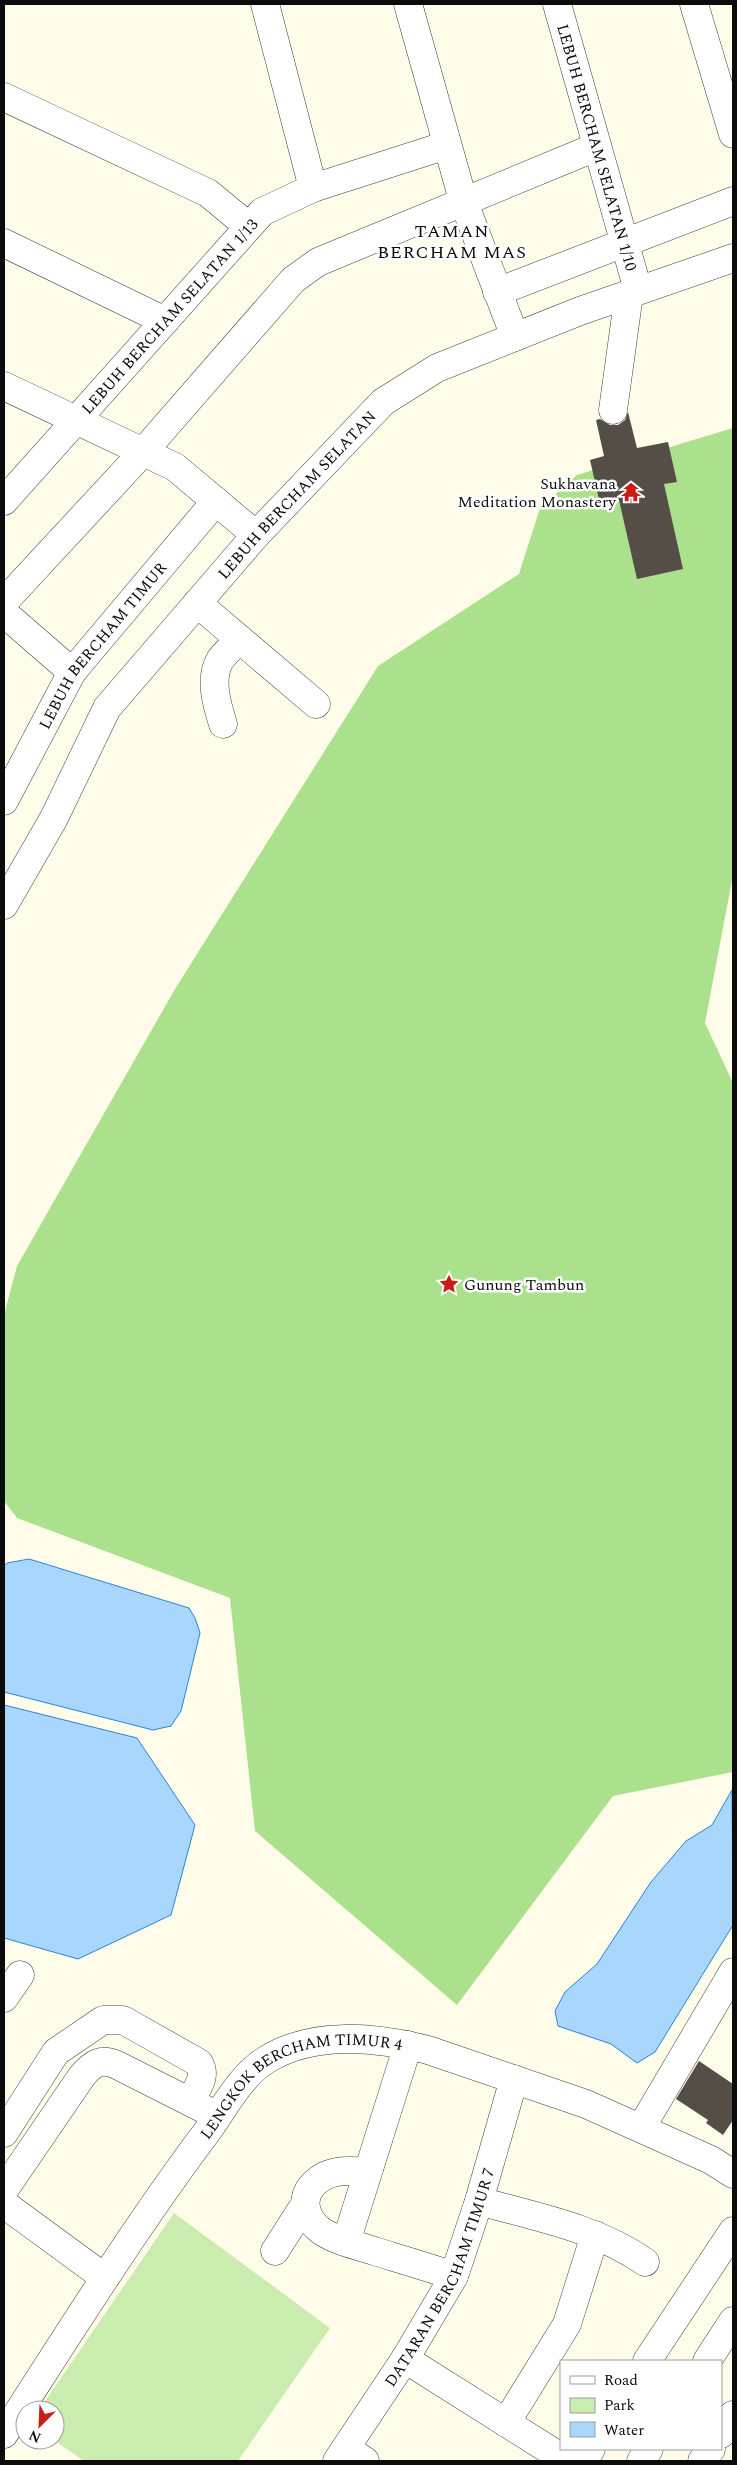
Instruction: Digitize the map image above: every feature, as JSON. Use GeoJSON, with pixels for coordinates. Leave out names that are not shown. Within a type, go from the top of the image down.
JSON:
{"type":"FeatureCollection","features":[{"type":"Feature","properties":{"kind":"street"},"geometry":{"type":"LineString","coordinates":[[264,4],[313,188]]}},
{"type":"Feature","properties":{"kind":"street"},"geometry":{"type":"LineString","coordinates":[[408,4],[446,145],[463,200],[515,337]]}},
{"type":"Feature","properties":{"kind":"street","name":"LEBUH BERCHAM SELATAN 1/10"},"geometry":{"type":"LineString","coordinates":[[557,4],[596,147],[626,243],[634,292]]}},
{"type":"Feature","properties":{"kind":"street"},"geometry":{"type":"LineString","coordinates":[[694,4],[733,134]]}},
{"type":"Feature","properties":{"kind":"street"},"geometry":{"type":"LineString","coordinates":[[4,97],[208,193],[248,226]]}},
{"type":"Feature","properties":{"kind":"street","name":"LEBUH BERCHAM SELATAN 1/13"},"geometry":{"type":"LineString","coordinates":[[4,501],[262,212],[313,188],[446,145]]}},
{"type":"Feature","properties":{"kind":"street"},"geometry":{"type":"LineString","coordinates":[[4,602],[143,452],[294,280],[318,262],[463,200],[596,147]]}},
{"type":"Feature","properties":{"kind":"street"},"geometry":{"type":"LineString","coordinates":[[497,292],[733,201]]}},
{"type":"Feature","properties":{"kind":"street"},"geometry":{"type":"LineString","coordinates":[[4,242],[165,321]]}},
{"type":"Feature","properties":{"kind":"street","name":"LEBUH BERCHAM SELATAN"},"geometry":{"type":"LineString","coordinates":[[4,905],[12,871],[54,818],[107,708],[256,535],[383,402],[437,368],[634,292],[733,258]]}},
{"type":"Feature","properties":{"kind":"street"},"geometry":{"type":"LineString","coordinates":[[613,410],[634,292]]}},
{"type":"Feature","properties":{"kind":"street"},"geometry":{"type":"LineString","coordinates":[[4,386],[175,467],[256,535]]}},
{"type":"Feature","properties":{"kind":"street","name":"LEBUH BERCHAM TIMUR"},"geometry":{"type":"LineString","coordinates":[[4,801],[72,672],[216,501]]}},
{"type":"Feature","properties":{"kind":"street"},"geometry":{"type":"LineString","coordinates":[[196,603],[316,704]]}},
{"type":"Feature","properties":{"kind":"street"},"geometry":{"type":"LineString","coordinates":[[4,613],[72,672]]}},
{"type":"Feature","properties":{"kind":"street"},"geometry":{"type":"LineString","coordinates":[[223,724],[216,696],[216,673],[220,661],[239,639]]}},
{"type":"Feature","properties":{"kind":"street"},"geometry":{"type":"LineString","coordinates":[[641,2128],[733,1972]]}},
{"type":"Feature","properties":{"kind":"street"},"geometry":{"type":"LineString","coordinates":[[4,1998],[20,1975]]}},
{"type":"Feature","properties":{"kind":"street"},"geometry":{"type":"LineString","coordinates":[[4,2133],[56,2052],[103,2020],[123,2020],[199,2063],[204,2071],[203,2078],[190,2101]]}},
{"type":"Feature","properties":{"kind":"street","name":"LENGKOK BERCHAM TIMUR 4"},"geometry":{"type":"LineString","coordinates":[[4,2434],[105,2278],[218,2117],[251,2074],[265,2060],[289,2049],[320,2040],[350,2038],[408,2045],[586,2104],[711,2160],[733,2174]]}},
{"type":"Feature","properties":{"kind":"street"},"geometry":{"type":"LineString","coordinates":[[346,2242],[408,2045]]}},
{"type":"Feature","properties":{"kind":"street"},"geometry":{"type":"LineString","coordinates":[[4,2190],[13,2156],[93,2064],[107,2061],[190,2101],[218,2117]]}},
{"type":"Feature","properties":{"kind":"street","name":"DATARAN BERCHAM TIMUR 7"},"geometry":{"type":"LineString","coordinates":[[350,2457],[454,2276],[480,2201],[514,2079]]}},
{"type":"Feature","properties":{"kind":"street"},"geometry":{"type":"LineString","coordinates":[[275,2251],[305,2204],[308,2191],[325,2175],[335,2171],[368,2172]]}},
{"type":"Feature","properties":{"kind":"street"},"geometry":{"type":"LineString","coordinates":[[480,2201],[614,2242],[645,2262]]}},
{"type":"Feature","properties":{"kind":"street"},"geometry":{"type":"LineString","coordinates":[[4,2204],[105,2278]]}},
{"type":"Feature","properties":{"kind":"street"},"geometry":{"type":"LineString","coordinates":[[305,2204],[310,2221],[320,2230],[346,2242],[454,2276]]}},
{"type":"Feature","properties":{"kind":"street"},"geometry":{"type":"LineString","coordinates":[[648,2360],[733,2232]]}},
{"type":"Feature","properties":{"kind":"street"},"geometry":{"type":"LineString","coordinates":[[506,2423],[567,2324],[595,2235]]}},
{"type":"Feature","properties":{"kind":"street"},"geometry":{"type":"LineString","coordinates":[[708,2360],[733,2322]]}},
{"type":"Feature","properties":{"kind":"street"},"geometry":{"type":"LineString","coordinates":[[405,2359],[567,2461]]}},
{"type":"Feature","properties":{"kind":"street"},"geometry":{"type":"LineString","coordinates":[[722,2432],[733,2415]]}},
{"type":"Feature","properties":{"kind":"street"},"geometry":{"type":"LineString","coordinates":[[583,2461],[590,2450]]}},
{"type":"Feature","properties":{"kind":"street"},"geometry":{"type":"LineString","coordinates":[[641,2461],[648,2450]]}},
{"type":"Feature","properties":{"kind":"street"},"geometry":{"type":"LineString","coordinates":[[702,2461],[710,2450]]}},
{"type":"Feature","properties":{"kind":"green space","name":"Gunung Tambun"},"geometry":{"type":"Polygon","coordinates":[[[733,428],[733,875],[705,1023],[733,1083],[733,1772],[613,1796],[457,2005],[255,1831],[230,1598],[17,1518],[4,1501],[4,1315],[17,1266],[175,989],[378,666],[519,574],[540,508],[577,475],[733,428]]]}},
{"type":"Feature","properties":{"kind":"green space"},"geometry":{"type":"Polygon","coordinates":[[[174,2213],[330,2328],[238,2461],[84,2461],[65,2448],[65,2400],[46,2400],[174,2213]]]}},
{"type":"Feature","properties":{"kind":"water"},"geometry":{"type":"Polygon","coordinates":[[[29,1559],[189,1608],[200,1633],[181,1711],[171,1726],[153,1730],[4,1692],[4,1566],[7,1563],[29,1559]]]}},
{"type":"Feature","properties":{"kind":"water"},"geometry":{"type":"Polygon","coordinates":[[[4,1705],[137,1738],[195,1825],[171,1915],[78,1959],[4,1938],[4,1705]]]}},
{"type":"Feature","properties":{"kind":"water"},"geometry":{"type":"Polygon","coordinates":[[[732,1790],[733,1925],[655,2052],[637,2063],[611,2044],[558,2026],[555,2011],[565,1992],[597,1964],[651,1882],[686,1841],[712,1825],[732,1790]]]}},
{"type":"Feature","properties":{"kind":"building","name":"Sukhavana Meditation Monastery"},"geometry":{"type":"Polygon","coordinates":[[[628,412],[637,448],[668,442],[677,482],[664,484],[683,569],[637,579],[619,500],[600,504],[590,460],[604,456],[596,420],[600,419],[610,425],[618,425],[625,420],[628,412]]]}},
{"type":"Feature","properties":{"kind":"building"},"geometry":{"type":"Polygon","coordinates":[[[699,2061],[733,2084],[733,2120],[723,2135],[706,2123],[708,2120],[676,2099],[699,2061]]]}},
{"type":"Feature","properties":{"kind":"place","name":"Sukhavana Meditation Monastery"},"geometry":{"type":"Point","coordinates":[631,492]}},
{"type":"Feature","properties":{"kind":"place","name":"Gunung Tambun"},"geometry":{"type":"Point","coordinates":[449,1284]}},
{"type":"Feature","properties":{"kind":"district","name":"TAMAN BERCHAM MAS"},"geometry":{"type":"Point","coordinates":[452,241]}}]}
